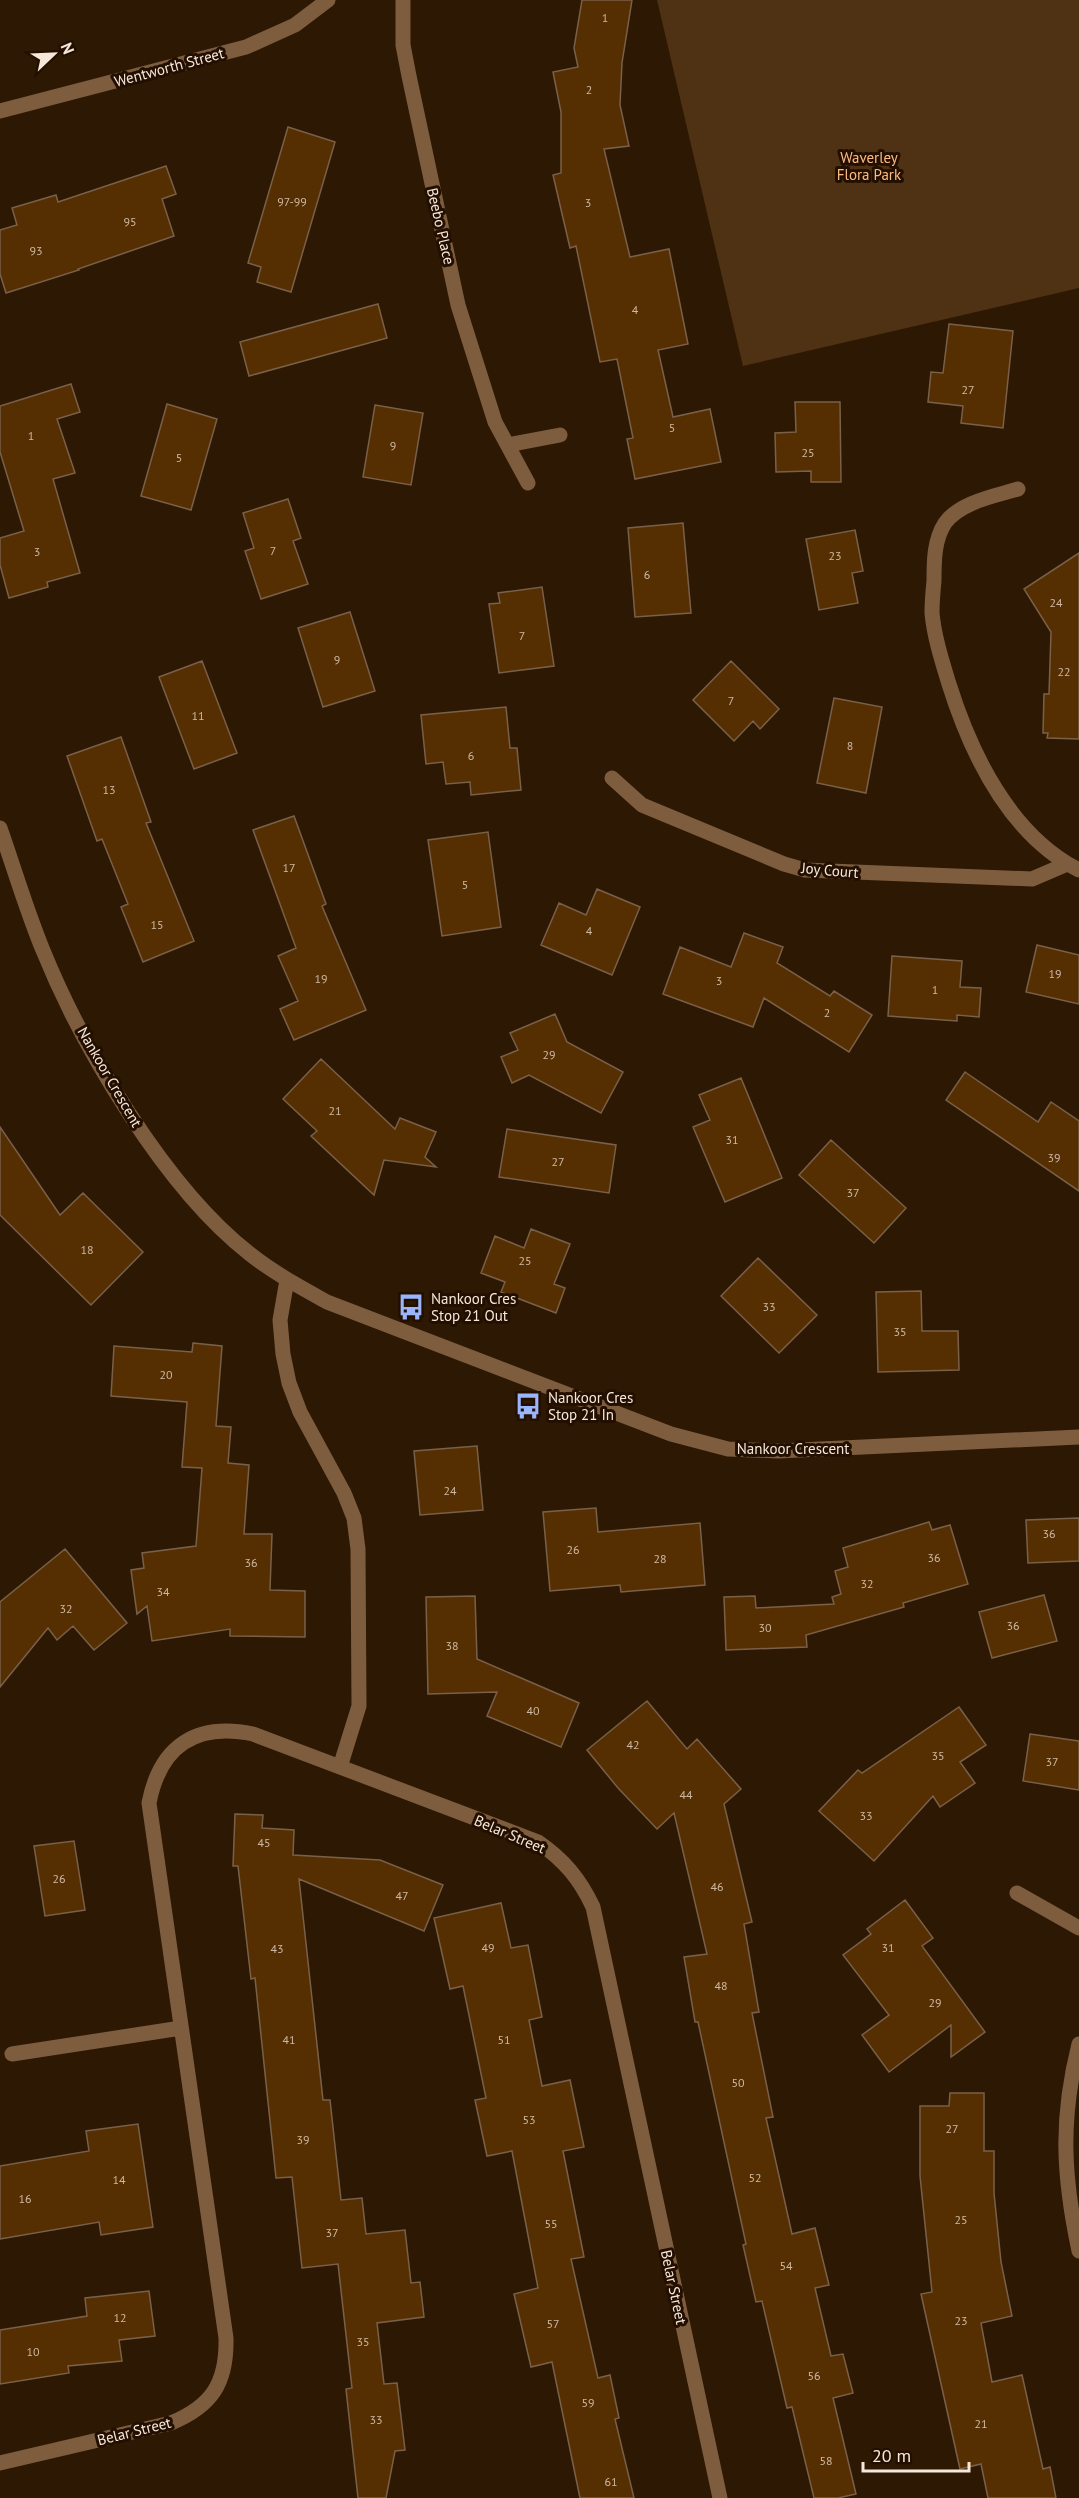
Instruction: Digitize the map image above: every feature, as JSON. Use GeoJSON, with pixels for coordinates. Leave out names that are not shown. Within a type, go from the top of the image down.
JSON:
{"type":"FeatureCollection","features":[{"type":"Feature","properties":{"kind":"street","name":"Wentworth Street"},"geometry":{"type":"LineString","coordinates":[[0,111],[246,47],[295,25],[328,0]]}},
{"type":"Feature","properties":{"kind":"street","name":"Beebo Place"},"geometry":{"type":"LineString","coordinates":[[403,0],[404,45],[409,76],[458,305],[495,422],[528,483]]}},
{"type":"Feature","properties":{"kind":"street"},"geometry":{"type":"LineString","coordinates":[[508,445],[560,435]]}},
{"type":"Feature","properties":{"kind":"street"},"geometry":{"type":"LineString","coordinates":[[1018,489],[958,510],[946,522],[937,538],[933,613],[944,669],[960,718],[979,763],[1005,801],[1035,838],[1073,867]]}},
{"type":"Feature","properties":{"kind":"street","name":"Joy Court"},"geometry":{"type":"LineString","coordinates":[[612,778],[642,805],[784,864],[805,870],[1032,879],[1073,867]]}},
{"type":"Feature","properties":{"kind":"street","name":"Nankoor Crescent"},"geometry":{"type":"LineString","coordinates":[[0,828],[42,947],[63,996],[108,1078],[144,1135],[185,1189],[216,1223],[248,1253],[287,1280],[327,1302],[671,1434],[728,1449],[778,1451],[1079,1437]]}},
{"type":"Feature","properties":{"kind":"street"},"geometry":{"type":"LineString","coordinates":[[287,1280],[280,1320],[283,1354],[289,1383],[300,1412],[344,1494],[354,1518],[358,1549],[359,1706],[340,1767]]}},
{"type":"Feature","properties":{"kind":"street","name":"Belar Street"},"geometry":{"type":"LineString","coordinates":[[0,2463],[171,2423],[188,2416],[204,2405],[223,2376],[226,2338],[149,1803],[153,1781],[163,1764],[176,1749],[194,1737],[215,1730],[232,1729],[253,1734],[538,1842],[555,1854],[573,1872],[584,1889],[593,1908],[720,2498]]}},
{"type":"Feature","properties":{"kind":"street"},"geometry":{"type":"LineString","coordinates":[[1017,1893],[1079,1928]]}},
{"type":"Feature","properties":{"kind":"street"},"geometry":{"type":"LineString","coordinates":[[12,2054],[182,2028]]}},
{"type":"Feature","properties":{"kind":"street"},"geometry":{"type":"LineString","coordinates":[[1079,2044],[1067,2105],[1065,2151],[1068,2202],[1079,2251]]}},
{"type":"Feature","properties":{"kind":"green space","name":"Waverley Flora Park"},"geometry":{"type":"Polygon","coordinates":[[[657,0],[1079,0],[1079,288],[743,366],[657,0]]]}},
{"type":"Feature","properties":{"kind":"building"},"geometry":{"type":"Polygon","coordinates":[[[582,0],[632,0],[622,63],[620,105],[629,146],[604,149],[630,257],[669,249],[688,344],[658,350],[673,417],[710,409],[721,462],[635,479],[627,439],[633,438],[617,359],[600,362],[576,246],[570,248],[553,175],[561,173],[561,112],[553,72],[578,67],[574,48],[582,0]]]}},
{"type":"Feature","properties":{"kind":"building"},"geometry":{"type":"Polygon","coordinates":[[[288,127],[335,142],[291,292],[257,282],[261,267],[248,263],[288,127]]]}},
{"type":"Feature","properties":{"kind":"building"},"geometry":{"type":"Polygon","coordinates":[[[166,166],[176,194],[162,199],[174,236],[6,293],[0,274],[0,230],[17,225],[12,208],[56,195],[58,202],[166,166]]]}},
{"type":"Feature","properties":{"kind":"building"},"geometry":{"type":"Polygon","coordinates":[[[378,304],[387,338],[249,376],[240,342],[378,304]]]}},
{"type":"Feature","properties":{"kind":"building"},"geometry":{"type":"Polygon","coordinates":[[[949,324],[1013,331],[1003,428],[961,423],[963,406],[928,402],[931,372],[943,373],[949,324]]]}},
{"type":"Feature","properties":{"kind":"building"},"geometry":{"type":"Polygon","coordinates":[[[71,384],[80,412],[57,419],[75,473],[53,479],[80,573],[47,582],[48,587],[9,598],[0,565],[0,538],[24,531],[0,452],[0,406],[71,384]]]}},
{"type":"Feature","properties":{"kind":"building"},"geometry":{"type":"Polygon","coordinates":[[[795,402],[840,402],[841,482],[811,482],[811,471],[776,472],[775,433],[796,432],[795,402]]]}},
{"type":"Feature","properties":{"kind":"building"},"geometry":{"type":"Polygon","coordinates":[[[167,404],[217,419],[191,510],[141,496],[167,404]]]}},
{"type":"Feature","properties":{"kind":"building"},"geometry":{"type":"Polygon","coordinates":[[[375,405],[423,413],[411,485],[363,477],[375,405]]]}},
{"type":"Feature","properties":{"kind":"building"},"geometry":{"type":"Polygon","coordinates":[[[288,499],[301,538],[293,541],[308,584],[261,599],[245,551],[254,548],[243,513],[288,499]]]}},
{"type":"Feature","properties":{"kind":"building"},"geometry":{"type":"Polygon","coordinates":[[[683,523],[691,613],[635,617],[628,528],[683,523]]]}},
{"type":"Feature","properties":{"kind":"building"},"geometry":{"type":"Polygon","coordinates":[[[855,530],[863,571],[852,573],[858,603],[819,610],[806,539],[855,530]]]}},
{"type":"Feature","properties":{"kind":"building"},"geometry":{"type":"Polygon","coordinates":[[[1079,553],[1079,739],[1047,738],[1048,733],[1043,733],[1044,694],[1049,694],[1051,632],[1024,589],[1079,553]]]}},
{"type":"Feature","properties":{"kind":"building"},"geometry":{"type":"Polygon","coordinates":[[[542,587],[554,666],[499,673],[489,604],[500,603],[498,593],[542,587]]]}},
{"type":"Feature","properties":{"kind":"building"},"geometry":{"type":"Polygon","coordinates":[[[350,612],[375,691],[323,707],[298,628],[350,612]]]}},
{"type":"Feature","properties":{"kind":"building"},"geometry":{"type":"Polygon","coordinates":[[[202,661],[237,753],[194,769],[159,677],[202,661]]]}},
{"type":"Feature","properties":{"kind":"building"},"geometry":{"type":"Polygon","coordinates":[[[731,661],[779,709],[760,729],[753,721],[734,741],[693,700],[731,661]]]}},
{"type":"Feature","properties":{"kind":"building"},"geometry":{"type":"Polygon","coordinates":[[[834,698],[882,707],[866,793],[817,783],[834,698]]]}},
{"type":"Feature","properties":{"kind":"building"},"geometry":{"type":"Polygon","coordinates":[[[506,707],[510,748],[517,748],[521,790],[471,795],[470,782],[446,784],[443,762],[426,764],[421,715],[506,707]]]}},
{"type":"Feature","properties":{"kind":"building"},"geometry":{"type":"Polygon","coordinates":[[[121,737],[151,822],[146,823],[194,941],[143,962],[121,907],[128,904],[102,839],[97,841],[67,756],[121,737]]]}},
{"type":"Feature","properties":{"kind":"building"},"geometry":{"type":"Polygon","coordinates":[[[294,816],[326,904],[322,906],[366,1010],[294,1040],[280,1009],[298,1001],[278,956],[296,948],[253,830],[294,816]]]}},
{"type":"Feature","properties":{"kind":"building"},"geometry":{"type":"Polygon","coordinates":[[[488,832],[501,927],[442,936],[428,840],[488,832]]]}},
{"type":"Feature","properties":{"kind":"building"},"geometry":{"type":"Polygon","coordinates":[[[597,889],[640,907],[612,975],[541,945],[559,903],[586,915],[597,889]]]}},
{"type":"Feature","properties":{"kind":"building"},"geometry":{"type":"Polygon","coordinates":[[[744,933],[783,947],[777,963],[830,996],[834,991],[872,1015],[849,1052],[764,998],[753,1027],[663,994],[680,947],[731,967],[744,933]]]}},
{"type":"Feature","properties":{"kind":"building"},"geometry":{"type":"Polygon","coordinates":[[[1037,945],[1079,955],[1079,1004],[1026,992],[1037,945]]]}},
{"type":"Feature","properties":{"kind":"building"},"geometry":{"type":"Polygon","coordinates":[[[892,956],[962,961],[960,987],[981,988],[979,1017],[957,1015],[957,1021],[888,1016],[892,956]]]}},
{"type":"Feature","properties":{"kind":"building"},"geometry":{"type":"Polygon","coordinates":[[[555,1014],[567,1042],[623,1072],[601,1113],[529,1075],[512,1083],[501,1057],[518,1050],[510,1033],[555,1014]]]}},
{"type":"Feature","properties":{"kind":"building"},"geometry":{"type":"Polygon","coordinates":[[[321,1059],[395,1129],[400,1118],[436,1132],[425,1157],[436,1167],[384,1160],[374,1195],[311,1136],[317,1131],[283,1099],[321,1059]]]}},
{"type":"Feature","properties":{"kind":"building"},"geometry":{"type":"Polygon","coordinates":[[[965,1072],[1038,1122],[1051,1102],[1079,1121],[1079,1191],[946,1100],[965,1072]]]}},
{"type":"Feature","properties":{"kind":"building"},"geometry":{"type":"Polygon","coordinates":[[[741,1078],[782,1178],[725,1202],[693,1127],[710,1120],[699,1095],[741,1078]]]}},
{"type":"Feature","properties":{"kind":"building"},"geometry":{"type":"Polygon","coordinates":[[[0,1127],[60,1215],[83,1193],[143,1252],[91,1305],[0,1215],[0,1127]]]}},
{"type":"Feature","properties":{"kind":"building"},"geometry":{"type":"Polygon","coordinates":[[[507,1129],[616,1145],[609,1193],[499,1177],[507,1129]]]}},
{"type":"Feature","properties":{"kind":"building"},"geometry":{"type":"Polygon","coordinates":[[[831,1140],[906,1208],[874,1243],[799,1175],[831,1140]]]}},
{"type":"Feature","properties":{"kind":"building"},"geometry":{"type":"Polygon","coordinates":[[[531,1229],[570,1244],[554,1284],[565,1288],[556,1313],[501,1292],[505,1282],[481,1273],[495,1236],[524,1248],[531,1229]]]}},
{"type":"Feature","properties":{"kind":"building"},"geometry":{"type":"Polygon","coordinates":[[[758,1258],[817,1315],[779,1353],[721,1296],[758,1258]]]}},
{"type":"Feature","properties":{"kind":"building"},"geometry":{"type":"Polygon","coordinates":[[[921,1291],[922,1331],[958,1331],[959,1370],[878,1372],[876,1292],[921,1291]]]}},
{"type":"Feature","properties":{"kind":"building"},"geometry":{"type":"Polygon","coordinates":[[[193,1343],[222,1346],[216,1426],[231,1427],[228,1463],[249,1465],[244,1534],[272,1534],[270,1590],[305,1591],[305,1637],[230,1636],[230,1629],[152,1641],[147,1606],[137,1614],[131,1570],[144,1568],[142,1553],[196,1546],[202,1468],[182,1467],[187,1402],[111,1396],[114,1346],[192,1352],[193,1343]]]}},
{"type":"Feature","properties":{"kind":"building"},"geometry":{"type":"Polygon","coordinates":[[[477,1446],[483,1510],[420,1515],[414,1451],[477,1446]]]}},
{"type":"Feature","properties":{"kind":"building"},"geometry":{"type":"Polygon","coordinates":[[[596,1508],[598,1532],[700,1523],[705,1585],[621,1592],[620,1585],[550,1591],[543,1512],[596,1508]]]}},
{"type":"Feature","properties":{"kind":"building"},"geometry":{"type":"Polygon","coordinates":[[[1079,1518],[1079,1561],[1028,1563],[1026,1520],[1079,1518]]]}},
{"type":"Feature","properties":{"kind":"building"},"geometry":{"type":"Polygon","coordinates":[[[929,1522],[932,1530],[950,1525],[968,1584],[903,1603],[904,1607],[806,1635],[807,1647],[726,1650],[724,1597],[755,1596],[756,1608],[834,1604],[832,1597],[841,1594],[835,1571],[848,1567],[843,1548],[929,1522]]]}},
{"type":"Feature","properties":{"kind":"building"},"geometry":{"type":"Polygon","coordinates":[[[65,1549],[127,1623],[94,1650],[73,1626],[57,1640],[48,1628],[0,1687],[0,1602],[65,1549]]]}},
{"type":"Feature","properties":{"kind":"building"},"geometry":{"type":"Polygon","coordinates":[[[1044,1595],[1057,1641],[992,1658],[979,1612],[1044,1595]]]}},
{"type":"Feature","properties":{"kind":"building"},"geometry":{"type":"Polygon","coordinates":[[[475,1596],[477,1659],[579,1703],[561,1747],[487,1716],[497,1692],[428,1694],[426,1597],[475,1596]]]}},
{"type":"Feature","properties":{"kind":"building"},"geometry":{"type":"Polygon","coordinates":[[[647,1701],[687,1749],[697,1739],[741,1789],[724,1804],[752,1922],[744,1924],[759,2012],[752,2013],[773,2117],[766,2118],[792,2234],[815,2228],[829,2285],[815,2288],[831,2356],[843,2354],[853,2393],[833,2398],[856,2494],[838,2498],[814,2498],[792,2407],[787,2408],[762,2301],[756,2302],[743,2245],[746,2244],[698,2022],[695,2022],[684,1957],[707,1954],[674,1813],[657,1829],[618,1788],[587,1750],[647,1701]]]}},
{"type":"Feature","properties":{"kind":"building"},"geometry":{"type":"Polygon","coordinates":[[[959,1707],[986,1745],[960,1762],[975,1783],[940,1807],[933,1796],[874,1861],[819,1811],[858,1770],[862,1773],[959,1707]]]}},
{"type":"Feature","properties":{"kind":"building"},"geometry":{"type":"Polygon","coordinates":[[[1030,1734],[1079,1741],[1079,1790],[1023,1781],[1030,1734]]]}},
{"type":"Feature","properties":{"kind":"building"},"geometry":{"type":"Polygon","coordinates":[[[235,1814],[263,1815],[262,1828],[294,1830],[293,1855],[380,1860],[443,1885],[424,1931],[299,1879],[323,2100],[330,2100],[341,2200],[362,2198],[366,2234],[405,2230],[411,2283],[420,2282],[424,2317],[377,2323],[384,2384],[397,2383],[405,2450],[395,2451],[386,2498],[358,2498],[346,2389],[352,2388],[338,2264],[302,2268],[292,2177],[276,2178],[255,1978],[251,1979],[238,1866],[233,1866],[235,1814]]]}},
{"type":"Feature","properties":{"kind":"building"},"geometry":{"type":"Polygon","coordinates":[[[74,1841],[85,1910],[45,1916],[34,1846],[74,1841]]]}},
{"type":"Feature","properties":{"kind":"building"},"geometry":{"type":"Polygon","coordinates":[[[905,1900],[933,1938],[922,1946],[985,2032],[951,2057],[951,2025],[889,2072],[862,2035],[889,2015],[843,1955],[871,1934],[867,1929],[905,1900]]]}},
{"type":"Feature","properties":{"kind":"building"},"geometry":{"type":"Polygon","coordinates":[[[501,1903],[511,1948],[528,1945],[542,2017],[529,2020],[542,2086],[570,2080],[584,2147],[563,2151],[584,2257],[571,2259],[598,2378],[610,2375],[619,2418],[615,2419],[634,2498],[580,2498],[552,2362],[531,2367],[514,2294],[538,2288],[512,2151],[487,2156],[475,2100],[486,2098],[463,1986],[450,1989],[434,1918],[501,1903]]]}},
{"type":"Feature","properties":{"kind":"building"},"geometry":{"type":"Polygon","coordinates":[[[950,2093],[984,2093],[984,2151],[994,2151],[994,2193],[1001,2262],[1012,2316],[981,2323],[992,2382],[1022,2375],[1043,2469],[1050,2467],[1056,2498],[988,2498],[981,2464],[960,2469],[921,2294],[932,2292],[920,2176],[920,2106],[949,2106],[950,2093]]]}},
{"type":"Feature","properties":{"kind":"building"},"geometry":{"type":"Polygon","coordinates":[[[138,2124],[153,2227],[101,2235],[99,2222],[0,2239],[0,2166],[89,2151],[86,2131],[138,2124]]]}},
{"type":"Feature","properties":{"kind":"building"},"geometry":{"type":"Polygon","coordinates":[[[149,2291],[155,2336],[119,2340],[122,2361],[68,2366],[69,2373],[0,2384],[0,2330],[87,2316],[85,2298],[149,2291]]]}},
{"type":"Feature","properties":{"kind":"place","name":"Nankoor Cres Stop 21 Out"},"geometry":{"type":"Point","coordinates":[411,1307]}},
{"type":"Feature","properties":{"kind":"place","name":"Nankoor Cres Stop 21 In"},"geometry":{"type":"Point","coordinates":[528,1406]}}]}
